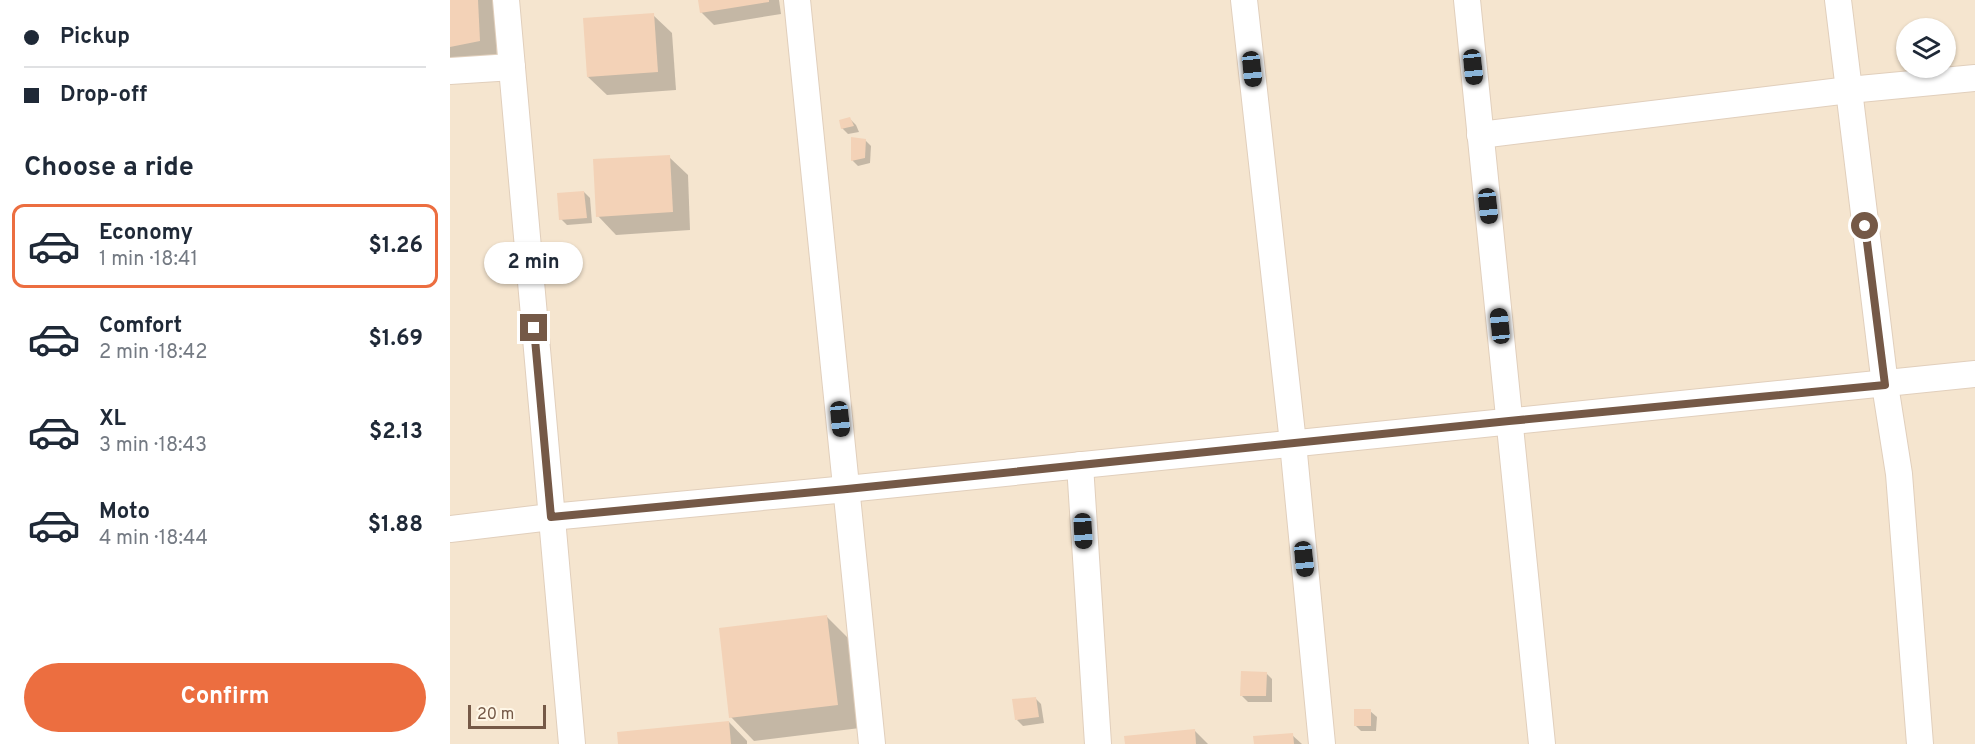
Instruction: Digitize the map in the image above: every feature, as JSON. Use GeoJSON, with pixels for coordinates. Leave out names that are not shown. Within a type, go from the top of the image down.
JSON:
{"type":"FeatureCollection","features":[{"type":"Feature","properties":{"kind":"street"},"geometry":{"type":"LineString","coordinates":[[506,0],[572,744]]}},
{"type":"Feature","properties":{"kind":"street"},"geometry":{"type":"LineString","coordinates":[[797,0],[872,744]]}},
{"type":"Feature","properties":{"kind":"street"},"geometry":{"type":"LineString","coordinates":[[1244,0],[1293,443],[1322,744]]}},
{"type":"Feature","properties":{"kind":"street"},"geometry":{"type":"LineString","coordinates":[[1467,0],[1542,744]]}},
{"type":"Feature","properties":{"kind":"street"},"geometry":{"type":"LineString","coordinates":[[1838,0],[1885,385],[1899,474],[1920,744]]}},
{"type":"Feature","properties":{"kind":"street"},"geometry":{"type":"LineString","coordinates":[[450,70],[512,67]]}},
{"type":"Feature","properties":{"kind":"street"},"geometry":{"type":"LineString","coordinates":[[1480,135],[1849,90],[1975,78]]}},
{"type":"Feature","properties":{"kind":"street"},"geometry":{"type":"LineString","coordinates":[[450,529],[551,517],[1885,385],[1975,374]]}},
{"type":"Feature","properties":{"kind":"street"},"geometry":{"type":"LineString","coordinates":[[1080,465],[1098,744]]}},
{"type":"Feature","properties":{"kind":"shaded area"},"geometry":{"type":"Polygon","coordinates":[[[450,0],[1975,0],[1975,744],[450,744],[450,0]]]}},
{"type":"Feature","properties":{"kind":"building"},"geometry":{"type":"Polygon","coordinates":[[[450,0],[478,0],[480,41],[450,47],[450,0]]]}},
{"type":"Feature","properties":{"kind":"building"},"geometry":{"type":"Polygon","coordinates":[[[698,0],[769,0],[769,2],[700,13],[698,0]]]}},
{"type":"Feature","properties":{"kind":"building"},"geometry":{"type":"Polygon","coordinates":[[[654,13],[658,72],[587,77],[583,18],[654,13]]]}},
{"type":"Feature","properties":{"kind":"building"},"geometry":{"type":"Polygon","coordinates":[[[850,117],[854,126],[841,129],[839,120],[850,117]]]}},
{"type":"Feature","properties":{"kind":"building"},"geometry":{"type":"Polygon","coordinates":[[[851,137],[866,139],[865,158],[851,161],[851,137]]]}},
{"type":"Feature","properties":{"kind":"building"},"geometry":{"type":"Polygon","coordinates":[[[670,155],[673,212],[596,217],[593,159],[670,155]]]}},
{"type":"Feature","properties":{"kind":"building"},"geometry":{"type":"Polygon","coordinates":[[[584,191],[587,218],[559,220],[557,193],[584,191]]]}},
{"type":"Feature","properties":{"kind":"building"},"geometry":{"type":"Polygon","coordinates":[[[827,615],[838,705],[729,718],[719,628],[827,615]]]}},
{"type":"Feature","properties":{"kind":"building"},"geometry":{"type":"Polygon","coordinates":[[[1241,671],[1267,672],[1266,696],[1240,696],[1241,671]]]}},
{"type":"Feature","properties":{"kind":"building"},"geometry":{"type":"Polygon","coordinates":[[[1036,697],[1039,717],[1015,720],[1012,699],[1036,697]]]}},
{"type":"Feature","properties":{"kind":"building"},"geometry":{"type":"Polygon","coordinates":[[[1354,709],[1371,709],[1371,726],[1354,726],[1354,709]]]}},
{"type":"Feature","properties":{"kind":"building"},"geometry":{"type":"Polygon","coordinates":[[[729,721],[731,744],[618,744],[617,732],[729,721]]]}},
{"type":"Feature","properties":{"kind":"building"},"geometry":{"type":"Polygon","coordinates":[[[1195,729],[1196,744],[1125,744],[1124,736],[1195,729]]]}},
{"type":"Feature","properties":{"kind":"building"},"geometry":{"type":"Polygon","coordinates":[[[1293,733],[1294,744],[1254,744],[1253,736],[1293,733]]]}},
{"type":"Feature","properties":{"kind":"route"},"geometry":{"type":"LineString","coordinates":[[534,328],[551,517],[1885,385],[1865,226]]}}]}
